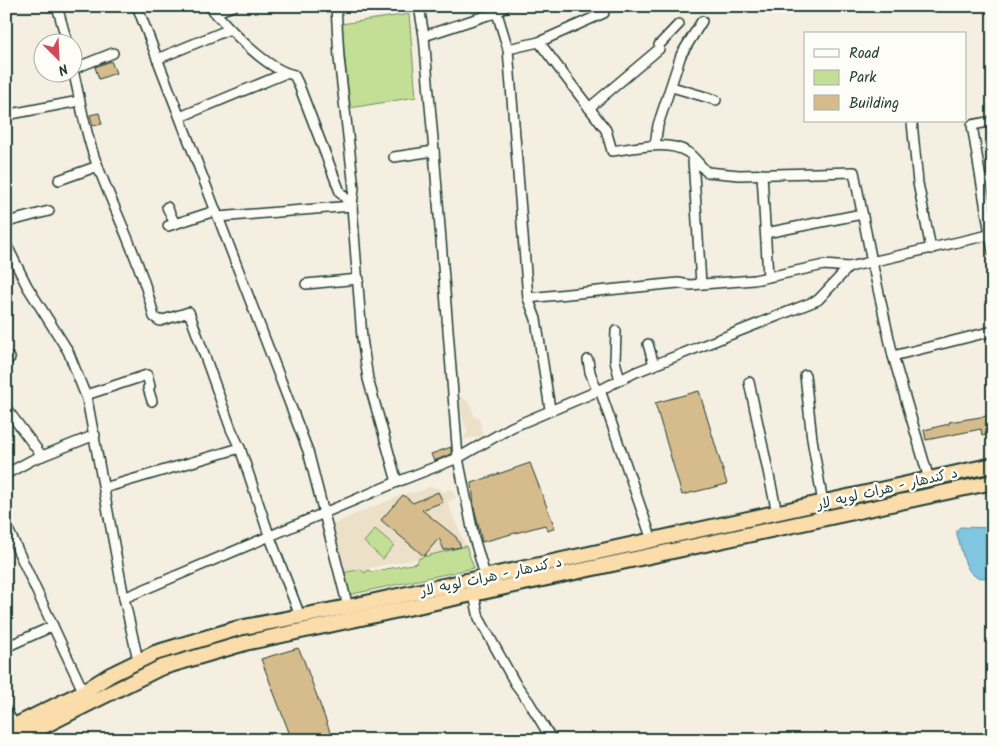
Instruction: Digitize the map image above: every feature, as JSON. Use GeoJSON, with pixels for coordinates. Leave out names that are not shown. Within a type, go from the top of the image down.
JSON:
{"type":"FeatureCollection","features":[{"type":"Feature","properties":{"kind":"highway","name":"د کندهار - هرات لويه لار"},"geometry":{"type":"LineString","coordinates":[[86,697],[110,674],[138,660],[155,653],[239,628],[348,607],[993,465]]}},
{"type":"Feature","properties":{"kind":"highway","name":"د کندهار - هرات لويه لار"},"geometry":{"type":"LineString","coordinates":[[14,733],[86,697],[160,668],[245,643],[993,482]]}},
{"type":"Feature","properties":{"kind":"street"},"geometry":{"type":"LineString","coordinates":[[57,6],[64,32]]}},
{"type":"Feature","properties":{"kind":"street"},"geometry":{"type":"LineString","coordinates":[[137,6],[308,451],[348,607]]}},
{"type":"Feature","properties":{"kind":"street"},"geometry":{"type":"LineString","coordinates":[[209,6],[230,29],[272,66],[294,75],[340,192],[352,206]]}},
{"type":"Feature","properties":{"kind":"street"},"geometry":{"type":"LineString","coordinates":[[217,14],[233,6]]}},
{"type":"Feature","properties":{"kind":"street"},"geometry":{"type":"LineString","coordinates":[[336,6],[338,58],[354,188],[352,206],[362,338],[368,379],[381,431],[397,482]]}},
{"type":"Feature","properties":{"kind":"street"},"geometry":{"type":"LineString","coordinates":[[419,6],[424,36],[434,151],[458,458],[474,538],[490,591]]}},
{"type":"Feature","properties":{"kind":"street"},"geometry":{"type":"LineString","coordinates":[[424,36],[497,13],[506,6]]}},
{"type":"Feature","properties":{"kind":"street"},"geometry":{"type":"LineString","coordinates":[[497,13],[508,49],[528,298],[536,319],[550,410]]}},
{"type":"Feature","properties":{"kind":"street"},"geometry":{"type":"LineString","coordinates":[[508,49],[539,42],[604,13]]}},
{"type":"Feature","properties":{"kind":"street"},"geometry":{"type":"LineString","coordinates":[[655,145],[658,125],[681,55],[702,20]]}},
{"type":"Feature","properties":{"kind":"street"},"geometry":{"type":"LineString","coordinates":[[589,108],[659,49],[659,45],[679,24]]}},
{"type":"Feature","properties":{"kind":"street"},"geometry":{"type":"LineString","coordinates":[[157,59],[230,29]]}},
{"type":"Feature","properties":{"kind":"street"},"geometry":{"type":"LineString","coordinates":[[539,42],[606,130],[612,151],[655,145],[688,152],[706,172],[739,174],[854,172],[893,356],[929,479]]}},
{"type":"Feature","properties":{"kind":"street"},"geometry":{"type":"LineString","coordinates":[[82,64],[113,52]]}},
{"type":"Feature","properties":{"kind":"street"},"geometry":{"type":"LineString","coordinates":[[180,117],[286,73]]}},
{"type":"Feature","properties":{"kind":"street"},"geometry":{"type":"LineString","coordinates":[[76,82],[79,101],[98,166],[145,285],[154,317],[160,321],[189,312],[300,616]]}},
{"type":"Feature","properties":{"kind":"street"},"geometry":{"type":"LineString","coordinates":[[672,87],[716,100]]}},
{"type":"Feature","properties":{"kind":"street"},"geometry":{"type":"LineString","coordinates":[[6,115],[79,101]]}},
{"type":"Feature","properties":{"kind":"street"},"geometry":{"type":"LineString","coordinates":[[993,121],[972,125],[992,234],[993,252]]}},
{"type":"Feature","properties":{"kind":"street"},"geometry":{"type":"LineString","coordinates":[[912,122],[918,183],[931,249]]}},
{"type":"Feature","properties":{"kind":"street"},"geometry":{"type":"LineString","coordinates":[[394,156],[434,151]]}},
{"type":"Feature","properties":{"kind":"street"},"geometry":{"type":"LineString","coordinates":[[693,159],[701,284]]}},
{"type":"Feature","properties":{"kind":"street"},"geometry":{"type":"LineString","coordinates":[[59,180],[98,166]]}},
{"type":"Feature","properties":{"kind":"street"},"geometry":{"type":"LineString","coordinates":[[762,174],[768,277]]}},
{"type":"Feature","properties":{"kind":"street"},"geometry":{"type":"LineString","coordinates":[[167,207],[171,225],[217,214],[352,206]]}},
{"type":"Feature","properties":{"kind":"street"},"geometry":{"type":"LineString","coordinates":[[6,224],[49,211]]}},
{"type":"Feature","properties":{"kind":"street"},"geometry":{"type":"LineString","coordinates":[[766,233],[862,214]]}},
{"type":"Feature","properties":{"kind":"street"},"geometry":{"type":"LineString","coordinates":[[528,298],[678,283],[690,285],[754,280],[824,265],[849,266],[872,262],[992,234]]}},
{"type":"Feature","properties":{"kind":"street"},"geometry":{"type":"LineString","coordinates":[[6,244],[27,286],[68,351],[86,395],[124,598],[138,660]]}},
{"type":"Feature","properties":{"kind":"street"},"geometry":{"type":"LineString","coordinates":[[124,598],[270,535],[458,458],[512,427],[654,365],[818,300],[849,266]]}},
{"type":"Feature","properties":{"kind":"street"},"geometry":{"type":"LineString","coordinates":[[306,284],[359,279]]}},
{"type":"Feature","properties":{"kind":"street"},"geometry":{"type":"LineString","coordinates":[[616,331],[615,361],[620,380]]}},
{"type":"Feature","properties":{"kind":"street"},"geometry":{"type":"LineString","coordinates":[[893,356],[993,331]]}},
{"type":"Feature","properties":{"kind":"street"},"geometry":{"type":"LineString","coordinates":[[648,344],[654,365]]}},
{"type":"Feature","properties":{"kind":"street"},"geometry":{"type":"LineString","coordinates":[[588,360],[590,372],[599,390],[652,540]]}},
{"type":"Feature","properties":{"kind":"street"},"geometry":{"type":"LineString","coordinates":[[806,375],[812,439],[823,502]]}},
{"type":"Feature","properties":{"kind":"street"},"geometry":{"type":"LineString","coordinates":[[86,395],[146,376],[150,386],[148,388],[152,401]]}},
{"type":"Feature","properties":{"kind":"street"},"geometry":{"type":"LineString","coordinates":[[749,382],[777,513]]}},
{"type":"Feature","properties":{"kind":"street"},"geometry":{"type":"LineString","coordinates":[[6,408],[42,456]]}},
{"type":"Feature","properties":{"kind":"street"},"geometry":{"type":"LineString","coordinates":[[6,474],[42,456],[95,435]]}},
{"type":"Feature","properties":{"kind":"street"},"geometry":{"type":"LineString","coordinates":[[104,488],[240,448]]}},
{"type":"Feature","properties":{"kind":"street"},"geometry":{"type":"LineString","coordinates":[[6,525],[86,697]]}},
{"type":"Feature","properties":{"kind":"street"},"geometry":{"type":"LineString","coordinates":[[474,595],[479,618],[515,684],[530,702],[552,740]]}},
{"type":"Feature","properties":{"kind":"street"},"geometry":{"type":"LineString","coordinates":[[6,647],[53,626]]}},
{"type":"Feature","properties":{"kind":"street"},"geometry":{"type":"LineString","coordinates":[[6,710],[14,733]]}},
{"type":"Feature","properties":{"kind":"shaded area"},"geometry":{"type":"Polygon","coordinates":[[[462,397],[470,403],[475,418],[479,418],[483,436],[465,439],[465,434],[468,433],[463,420],[459,398],[462,397]]]}},
{"type":"Feature","properties":{"kind":"shaded area"},"geometry":{"type":"Polygon","coordinates":[[[430,487],[444,492],[449,489],[452,490],[456,498],[447,502],[466,546],[432,556],[369,568],[364,573],[361,569],[343,573],[333,525],[409,492],[412,494],[430,487]]]}},
{"type":"Feature","properties":{"kind":"green space"},"geometry":{"type":"Polygon","coordinates":[[[409,14],[416,97],[350,108],[341,24],[409,14]]]}},
{"type":"Feature","properties":{"kind":"green space"},"geometry":{"type":"Polygon","coordinates":[[[375,529],[394,545],[383,559],[364,542],[375,529]]]}},
{"type":"Feature","properties":{"kind":"green space"},"geometry":{"type":"Polygon","coordinates":[[[466,546],[474,568],[348,595],[343,573],[361,569],[364,573],[369,570],[371,572],[417,563],[419,558],[466,546]]]}},
{"type":"Feature","properties":{"kind":"water"},"geometry":{"type":"Polygon","coordinates":[[[960,527],[993,528],[993,576],[983,578],[971,572],[964,559],[957,535],[957,530],[960,527]]]}},
{"type":"Feature","properties":{"kind":"building"},"geometry":{"type":"Polygon","coordinates":[[[111,61],[116,73],[99,79],[95,67],[111,61]]]}},
{"type":"Feature","properties":{"kind":"building"},"geometry":{"type":"Polygon","coordinates":[[[99,113],[102,124],[93,126],[90,115],[99,113]]]}},
{"type":"Feature","properties":{"kind":"building"},"geometry":{"type":"Polygon","coordinates":[[[699,391],[727,484],[682,495],[655,403],[699,391]]]}},
{"type":"Feature","properties":{"kind":"building"},"geometry":{"type":"Polygon","coordinates":[[[993,415],[993,433],[982,436],[981,429],[926,440],[924,430],[949,424],[949,422],[993,415]]]}},
{"type":"Feature","properties":{"kind":"building"},"geometry":{"type":"Polygon","coordinates":[[[451,447],[451,454],[434,461],[431,454],[451,447]]]}},
{"type":"Feature","properties":{"kind":"building"},"geometry":{"type":"Polygon","coordinates":[[[530,463],[555,528],[548,531],[545,525],[482,542],[474,507],[472,483],[530,463]]]}},
{"type":"Feature","properties":{"kind":"building"},"geometry":{"type":"Polygon","coordinates":[[[438,492],[443,502],[422,510],[456,537],[461,547],[444,550],[439,538],[424,556],[381,520],[403,495],[413,503],[438,492]]]}},
{"type":"Feature","properties":{"kind":"building"},"geometry":{"type":"Polygon","coordinates":[[[298,648],[333,740],[292,740],[261,659],[298,648]]]}}]}
